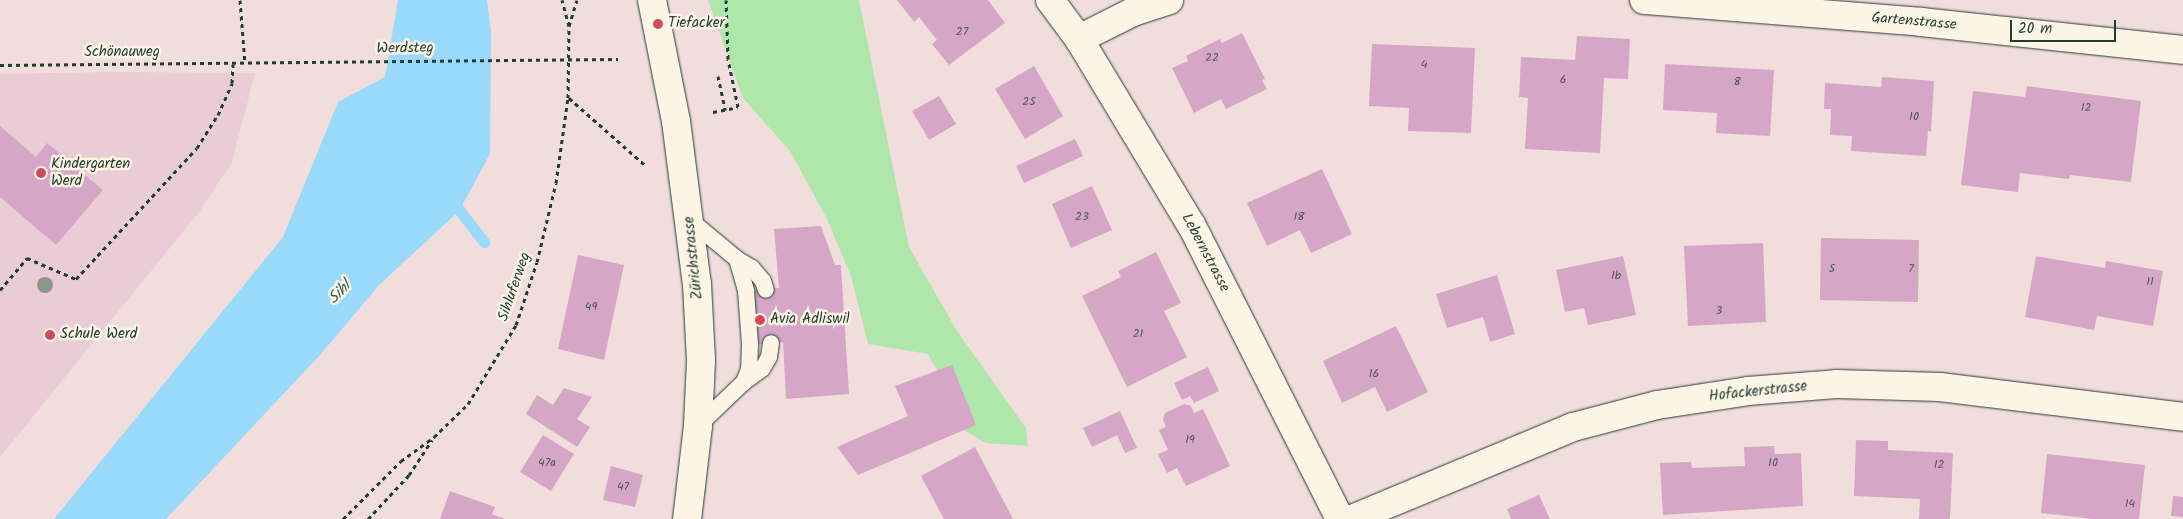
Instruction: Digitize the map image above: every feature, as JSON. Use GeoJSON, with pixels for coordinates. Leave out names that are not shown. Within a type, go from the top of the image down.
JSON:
{"type":"FeatureCollection","features":[{"type":"Feature","properties":{"kind":"street","name":"Zürichstrasse"},"geometry":{"type":"LineString","coordinates":[[652,0],[676,120],[698,284],[701,360],[698,426],[687,519]]}},
{"type":"Feature","properties":{"kind":"street","name":"Lebernstrasse"},"geometry":{"type":"LineString","coordinates":[[1050,0],[1079,39],[1192,226],[1340,519]]}},
{"type":"Feature","properties":{"kind":"street"},"geometry":{"type":"LineString","coordinates":[[1079,39],[1133,12],[1169,0]]}},
{"type":"Feature","properties":{"kind":"street","name":"Gartenstrasse"},"geometry":{"type":"LineString","coordinates":[[1644,0],[1921,22],[2183,50]]}},
{"type":"Feature","properties":{"kind":"street","name":"Hofackerstrasse"},"geometry":{"type":"LineString","coordinates":[[1352,519],[1573,427],[1657,405],[1748,391],[1836,384],[1940,387],[2183,417]]}},
{"type":"Feature","properties":{"kind":"lane"},"geometry":{"type":"LineString","coordinates":[[691,221],[737,259],[752,268],[763,281],[766,290]]}},
{"type":"Feature","properties":{"kind":"lane"},"geometry":{"type":"LineString","coordinates":[[737,259],[746,291],[750,344],[749,369],[744,382]]}},
{"type":"Feature","properties":{"kind":"lane"},"geometry":{"type":"LineString","coordinates":[[698,426],[744,382],[762,369],[769,357],[771,343]]}},
{"type":"Feature","properties":{"kind":"path"},"geometry":{"type":"LineString","coordinates":[[240,0],[244,63]]}},
{"type":"Feature","properties":{"kind":"path","name":"Sihluferweg"},"geometry":{"type":"LineString","coordinates":[[343,519],[401,461],[434,437],[468,404],[516,325],[537,262],[556,183],[568,98],[569,26],[562,0]]}},
{"type":"Feature","properties":{"kind":"path"},"geometry":{"type":"LineString","coordinates":[[569,26],[577,0]]}},
{"type":"Feature","properties":{"kind":"path"},"geometry":{"type":"LineString","coordinates":[[713,112],[738,107],[728,59],[726,0]]}},
{"type":"Feature","properties":{"kind":"path","name":"Werdsteg"},"geometry":{"type":"LineString","coordinates":[[244,63],[533,59],[618,60]]}},
{"type":"Feature","properties":{"kind":"path","name":"Schönauweg"},"geometry":{"type":"LineString","coordinates":[[0,65],[244,63]]}},
{"type":"Feature","properties":{"kind":"path"},"geometry":{"type":"LineString","coordinates":[[0,290],[27,258],[76,280],[196,148],[218,115],[232,83],[233,64]]}},
{"type":"Feature","properties":{"kind":"path"},"geometry":{"type":"LineString","coordinates":[[718,76],[725,110]]}},
{"type":"Feature","properties":{"kind":"path"},"geometry":{"type":"LineString","coordinates":[[568,98],[646,166]]}},
{"type":"Feature","properties":{"kind":"path"},"geometry":{"type":"LineString","coordinates":[[368,519],[409,475],[434,437]]}},
{"type":"Feature","properties":{"kind":"shaded area","name":"Schule Werd"},"geometry":{"type":"Polygon","coordinates":[[[113,72],[255,73],[232,162],[199,212],[0,457],[0,74],[113,72]]]}},
{"type":"Feature","properties":{"kind":"green space"},"geometry":{"type":"Polygon","coordinates":[[[708,0],[859,0],[909,247],[957,331],[1026,428],[1028,446],[986,443],[952,423],[948,389],[928,354],[868,344],[851,276],[827,219],[790,151],[743,98],[708,0]]]}},
{"type":"Feature","properties":{"kind":"water","name":"Sihl"},"geometry":{"type":"Polygon","coordinates":[[[398,0],[487,0],[491,32],[490,154],[459,211],[379,285],[320,355],[166,519],[54,519],[283,237],[338,102],[385,77],[398,0]]]}},
{"type":"Feature","properties":{"kind":"building"},"geometry":{"type":"Polygon","coordinates":[[[897,0],[988,0],[1005,23],[949,65],[932,44],[937,40],[919,17],[914,22],[897,0]]]}},
{"type":"Feature","properties":{"kind":"building"},"geometry":{"type":"Polygon","coordinates":[[[1242,33],[1265,79],[1262,80],[1267,89],[1226,109],[1221,99],[1194,113],[1172,68],[1188,61],[1186,56],[1220,39],[1222,43],[1242,33]]]}},
{"type":"Feature","properties":{"kind":"building"},"geometry":{"type":"Polygon","coordinates":[[[1577,36],[1630,39],[1628,79],[1604,78],[1600,153],[1525,149],[1528,98],[1519,97],[1521,57],[1575,60],[1577,36]]]}},
{"type":"Feature","properties":{"kind":"building"},"geometry":{"type":"Polygon","coordinates":[[[1372,44],[1475,48],[1471,133],[1408,131],[1409,108],[1369,106],[1372,44]]]}},
{"type":"Feature","properties":{"kind":"building"},"geometry":{"type":"Polygon","coordinates":[[[1665,64],[1774,70],[1770,136],[1716,133],[1717,113],[1663,110],[1665,64]]]}},
{"type":"Feature","properties":{"kind":"building"},"geometry":{"type":"Polygon","coordinates":[[[1034,66],[1063,116],[1025,139],[995,89],[1034,66]]]}},
{"type":"Feature","properties":{"kind":"building"},"geometry":{"type":"Polygon","coordinates":[[[1882,77],[1934,81],[1931,132],[1928,131],[1926,156],[1851,151],[1852,136],[1830,135],[1831,109],[1824,109],[1825,83],[1881,87],[1882,77]]]}},
{"type":"Feature","properties":{"kind":"building"},"geometry":{"type":"Polygon","coordinates":[[[2027,86],[2141,101],[2131,182],[2070,175],[2069,179],[2020,173],[2018,192],[1961,185],[1973,91],[2025,97],[2027,86]]]}},
{"type":"Feature","properties":{"kind":"building"},"geometry":{"type":"Polygon","coordinates":[[[939,96],[956,124],[929,140],[912,111],[939,96]]]}},
{"type":"Feature","properties":{"kind":"building","name":"Kindergarten Werd"},"geometry":{"type":"Polygon","coordinates":[[[0,126],[36,157],[47,143],[103,190],[56,245],[0,197],[0,126]]]}},
{"type":"Feature","properties":{"kind":"building"},"geometry":{"type":"Polygon","coordinates":[[[1075,139],[1083,156],[1024,183],[1016,166],[1075,139]]]}},
{"type":"Feature","properties":{"kind":"building"},"geometry":{"type":"Polygon","coordinates":[[[1322,169],[1352,234],[1311,253],[1300,230],[1267,246],[1247,203],[1322,169]]]}},
{"type":"Feature","properties":{"kind":"building"},"geometry":{"type":"Polygon","coordinates":[[[1092,186],[1112,230],[1071,248],[1052,204],[1092,186]]]}},
{"type":"Feature","properties":{"kind":"building"},"geometry":{"type":"Polygon","coordinates":[[[821,226],[835,265],[841,265],[849,394],[786,399],[783,342],[753,345],[748,291],[779,288],[774,229],[821,226]]]}},
{"type":"Feature","properties":{"kind":"building"},"geometry":{"type":"Polygon","coordinates":[[[1821,238],[1919,240],[1918,302],[1820,300],[1821,238]]]}},
{"type":"Feature","properties":{"kind":"building"},"geometry":{"type":"Polygon","coordinates":[[[1763,243],[1766,322],[1688,326],[1684,246],[1763,243]]]}},
{"type":"Feature","properties":{"kind":"building"},"geometry":{"type":"Polygon","coordinates":[[[1156,252],[1181,303],[1164,311],[1187,357],[1127,387],[1082,296],[1121,277],[1118,271],[1156,252]]]}},
{"type":"Feature","properties":{"kind":"building"},"geometry":{"type":"Polygon","coordinates":[[[578,255],[624,265],[604,360],[558,349],[578,255]]]}},
{"type":"Feature","properties":{"kind":"building"},"geometry":{"type":"Polygon","coordinates":[[[1623,256],[1636,315],[1588,325],[1584,308],[1565,312],[1556,270],[1623,256]]]}},
{"type":"Feature","properties":{"kind":"building"},"geometry":{"type":"Polygon","coordinates":[[[2036,256],[2105,268],[2106,261],[2163,271],[2153,326],[2097,316],[2094,330],[2025,317],[2036,256]]]}},
{"type":"Feature","properties":{"kind":"building"},"geometry":{"type":"Polygon","coordinates":[[[1497,275],[1515,334],[1490,342],[1483,317],[1447,328],[1436,294],[1497,275]]]}},
{"type":"Feature","properties":{"kind":"building"},"geometry":{"type":"Polygon","coordinates":[[[1396,326],[1428,392],[1387,412],[1375,387],[1342,403],[1323,361],[1396,326]]]}},
{"type":"Feature","properties":{"kind":"building"},"geometry":{"type":"Polygon","coordinates":[[[952,365],[976,425],[858,475],[837,447],[908,416],[895,386],[952,365]]]}},
{"type":"Feature","properties":{"kind":"building"},"geometry":{"type":"Polygon","coordinates":[[[1208,367],[1219,391],[1194,403],[1190,396],[1182,400],[1174,383],[1208,367]]]}},
{"type":"Feature","properties":{"kind":"building"},"geometry":{"type":"Polygon","coordinates":[[[564,388],[592,397],[577,419],[590,427],[577,447],[526,414],[537,395],[553,405],[564,388]]]}},
{"type":"Feature","properties":{"kind":"building"},"geometry":{"type":"Polygon","coordinates":[[[1184,404],[1191,406],[1194,413],[1203,409],[1230,466],[1186,486],[1177,468],[1167,473],[1158,454],[1168,450],[1159,430],[1166,427],[1163,420],[1165,413],[1184,404]]]}},
{"type":"Feature","properties":{"kind":"building"},"geometry":{"type":"Polygon","coordinates":[[[1120,411],[1137,448],[1125,453],[1117,435],[1092,447],[1083,428],[1120,411]]]}},
{"type":"Feature","properties":{"kind":"building"},"geometry":{"type":"Polygon","coordinates":[[[543,435],[574,454],[551,491],[520,472],[543,435]]]}},
{"type":"Feature","properties":{"kind":"building"},"geometry":{"type":"Polygon","coordinates":[[[1856,440],[1888,441],[1888,450],[1953,453],[1950,519],[1919,519],[1920,499],[1854,496],[1856,440]]]}},
{"type":"Feature","properties":{"kind":"building"},"geometry":{"type":"Polygon","coordinates":[[[1774,446],[1775,454],[1801,453],[1803,506],[1663,515],[1660,463],[1691,462],[1692,468],[1745,466],[1744,447],[1774,446]]]}},
{"type":"Feature","properties":{"kind":"building"},"geometry":{"type":"Polygon","coordinates":[[[975,447],[1013,519],[944,519],[921,476],[975,447]]]}},
{"type":"Feature","properties":{"kind":"building"},"geometry":{"type":"Polygon","coordinates":[[[2047,454],[2145,465],[2139,519],[2094,519],[2041,513],[2047,454]]]}},
{"type":"Feature","properties":{"kind":"building"},"geometry":{"type":"Polygon","coordinates":[[[611,466],[643,475],[635,507],[603,500],[611,466]]]}},
{"type":"Feature","properties":{"kind":"building"},"geometry":{"type":"Polygon","coordinates":[[[450,491],[495,507],[492,514],[504,519],[440,519],[450,491]]]}},
{"type":"Feature","properties":{"kind":"building"},"geometry":{"type":"Polygon","coordinates":[[[1539,495],[1550,519],[1511,519],[1507,509],[1539,495]]]}},
{"type":"Feature","properties":{"kind":"building"},"geometry":{"type":"Polygon","coordinates":[[[2173,496],[2183,497],[2183,517],[2171,516],[2173,496]]]}},
{"type":"Feature","properties":{"kind":"waterway"},"geometry":{"type":"LineString","coordinates":[[450,198],[484,242]]}},
{"type":"Feature","properties":{"kind":"place","name":"Tiefacker"},"geometry":{"type":"Point","coordinates":[658,24]}},
{"type":"Feature","properties":{"kind":"place","name":"Kindergarten Werd"},"geometry":{"type":"Point","coordinates":[41,173]}},
{"type":"Feature","properties":{"kind":"place","name":"Avia Adliswil"},"geometry":{"type":"Point","coordinates":[760,320]}},
{"type":"Feature","properties":{"kind":"place","name":"Schule Werd"},"geometry":{"type":"Point","coordinates":[50,335]}}]}
